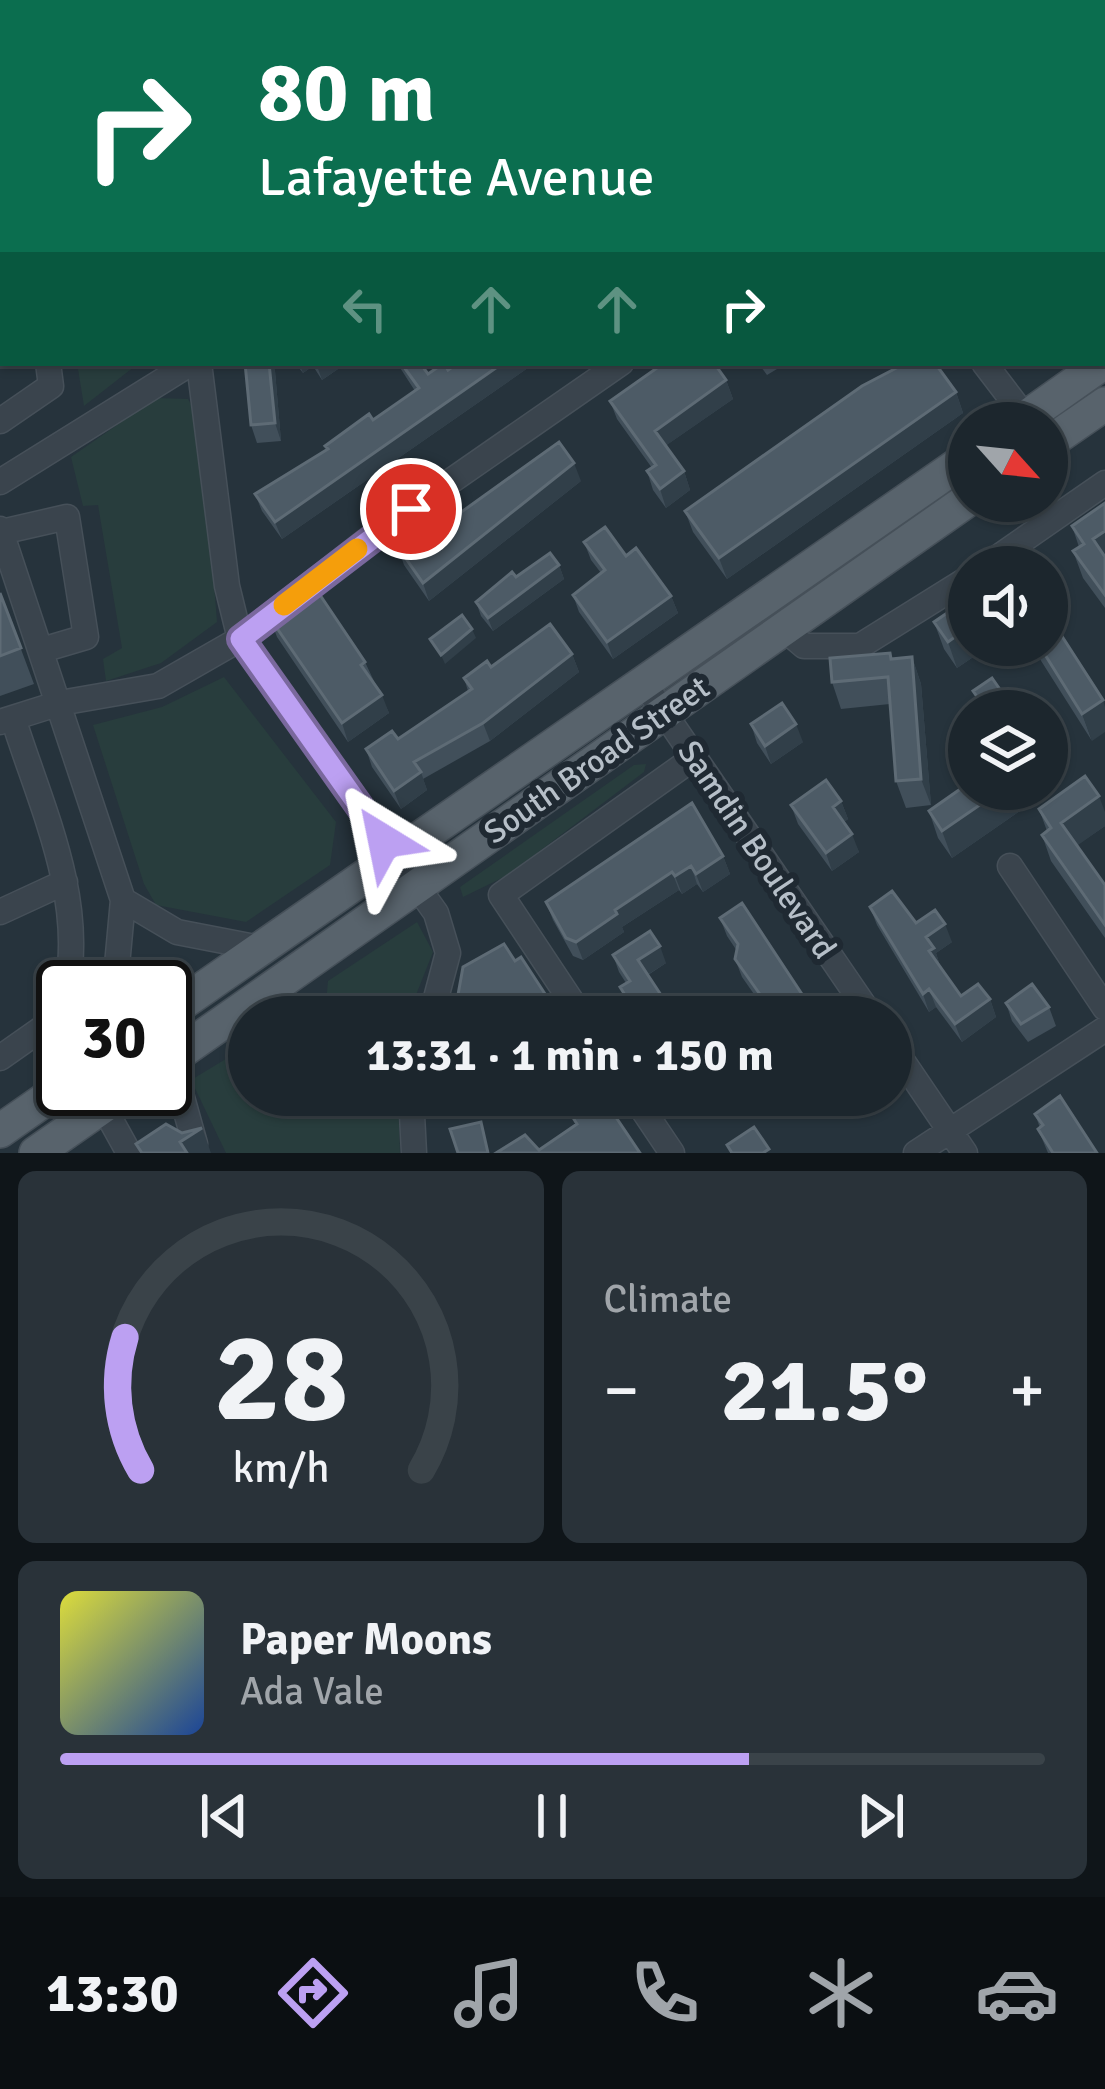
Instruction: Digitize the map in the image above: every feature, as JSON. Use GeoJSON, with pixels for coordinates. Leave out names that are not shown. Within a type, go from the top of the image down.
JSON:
{"type":"FeatureCollection","features":[{"type":"Feature","properties":{"kind":"main road"},"geometry":{"type":"LineString","coordinates":[[1059,402],[1100,366]]}},
{"type":"Feature","properties":{"kind":"main road"},"geometry":{"type":"LineString","coordinates":[[1068,416],[1105,404]]}},
{"type":"Feature","properties":{"kind":"main road","name":"South Broad Street"},"geometry":{"type":"LineString","coordinates":[[192,996],[948,471]]}},
{"type":"Feature","properties":{"kind":"main road","name":"South Broad Street"},"geometry":{"type":"LineString","coordinates":[[271,996],[415,886],[948,514]]}},
{"type":"Feature","properties":{"kind":"main road","name":"South Broad Street"},"geometry":{"type":"LineString","coordinates":[[192,1047],[228,1026]]}},
{"type":"Feature","properties":{"kind":"main road"},"geometry":{"type":"LineString","coordinates":[[0,1131],[36,1106]]}},
{"type":"Feature","properties":{"kind":"main road"},"geometry":{"type":"LineString","coordinates":[[36,1153],[89,1116]]}},
{"type":"Feature","properties":{"kind":"street"},"geometry":{"type":"LineString","coordinates":[[0,421],[51,386],[48,366]]}},
{"type":"Feature","properties":{"kind":"street"},"geometry":{"type":"LineString","coordinates":[[0,482],[190,366]]}},
{"type":"Feature","properties":{"kind":"street"},"geometry":{"type":"LineString","coordinates":[[195,366],[227,586],[241,639],[436,913],[448,953],[437,996]]}},
{"type":"Feature","properties":{"kind":"street"},"geometry":{"type":"LineString","coordinates":[[69,960],[72,932],[65,882],[6,720],[61,703],[158,686],[241,639],[379,531],[617,366]]}},
{"type":"Feature","properties":{"kind":"street"},"geometry":{"type":"LineString","coordinates":[[986,366],[1012,402]]}},
{"type":"Feature","properties":{"kind":"street"},"geometry":{"type":"LineString","coordinates":[[1014,546],[1105,483]]}},
{"type":"Feature","properties":{"kind":"street"},"geometry":{"type":"LineString","coordinates":[[42,650],[86,637],[67,518],[0,531],[123,900],[117,960]]}},
{"type":"Feature","properties":{"kind":"street"},"geometry":{"type":"LineString","coordinates":[[784,628],[803,646],[860,646],[948,591]]}},
{"type":"Feature","properties":{"kind":"street","name":"Samdin Boulevard"},"geometry":{"type":"LineString","coordinates":[[643,682],[858,996]]}},
{"type":"Feature","properties":{"kind":"street"},"geometry":{"type":"LineString","coordinates":[[568,996],[501,895],[695,757]]}},
{"type":"Feature","properties":{"kind":"street"},"geometry":{"type":"LineString","coordinates":[[1010,866],[1105,1008]]}},
{"type":"Feature","properties":{"kind":"street"},"geometry":{"type":"LineString","coordinates":[[0,912],[65,882]]}},
{"type":"Feature","properties":{"kind":"street"},"geometry":{"type":"LineString","coordinates":[[123,900],[177,932],[260,948]]}},
{"type":"Feature","properties":{"kind":"street"},"geometry":{"type":"LineString","coordinates":[[916,1153],[1105,1029]]}},
{"type":"Feature","properties":{"kind":"street"},"geometry":{"type":"LineString","coordinates":[[0,1058],[36,1032]]}},
{"type":"Feature","properties":{"kind":"street"},"geometry":{"type":"LineString","coordinates":[[912,1075],[965,1153]]}},
{"type":"Feature","properties":{"kind":"street"},"geometry":{"type":"LineString","coordinates":[[120,1116],[129,1153]]}},
{"type":"Feature","properties":{"kind":"street"},"geometry":{"type":"LineString","coordinates":[[186,1116],[195,1144]]}},
{"type":"Feature","properties":{"kind":"street"},"geometry":{"type":"LineString","coordinates":[[412,1116],[415,1153]]}},
{"type":"Feature","properties":{"kind":"street"},"geometry":{"type":"LineString","coordinates":[[647,1116],[672,1153]]}},
{"type":"Feature","properties":{"kind":"green space"},"geometry":{"type":"Polygon","coordinates":[[[77,366],[135,366],[84,406],[77,366]]]}},
{"type":"Feature","properties":{"kind":"green space"},"geometry":{"type":"Polygon","coordinates":[[[156,398],[188,399],[202,424],[217,622],[161,663],[106,681],[103,659],[122,648],[98,505],[83,506],[71,457],[156,398]]]}},
{"type":"Feature","properties":{"kind":"green space"},"geometry":{"type":"Polygon","coordinates":[[[224,677],[336,822],[330,865],[246,922],[156,905],[144,884],[93,725],[162,707],[224,677]]]}},
{"type":"Feature","properties":{"kind":"green space"},"geometry":{"type":"Polygon","coordinates":[[[646,764],[644,772],[508,875],[463,897],[460,887],[634,765],[646,764]]]}},
{"type":"Feature","properties":{"kind":"green space"},"geometry":{"type":"Polygon","coordinates":[[[417,922],[433,952],[416,996],[327,996],[328,981],[417,922]]]}},
{"type":"Feature","properties":{"kind":"green space"},"geometry":{"type":"Polygon","coordinates":[[[228,1058],[228,1116],[399,1116],[400,1153],[226,1153],[192,1079],[228,1058]]]}},
{"type":"Feature","properties":{"kind":"building"},"geometry":{"type":"Polygon","coordinates":[[[245,366],[269,366],[275,423],[251,425],[245,366]]]}},
{"type":"Feature","properties":{"kind":"building"},"geometry":{"type":"Polygon","coordinates":[[[403,366],[422,366],[428,374],[440,366],[448,370],[499,366],[275,522],[255,494],[328,449],[325,446],[369,414],[373,420],[419,388],[403,366]]]}},
{"type":"Feature","properties":{"kind":"building"},"geometry":{"type":"Polygon","coordinates":[[[660,366],[716,366],[726,380],[655,431],[684,471],[660,489],[647,471],[656,465],[610,401],[660,366]]]}},
{"type":"Feature","properties":{"kind":"building"},"geometry":{"type":"Polygon","coordinates":[[[900,366],[937,366],[956,392],[719,558],[685,511],[862,386],[900,366]]]}},
{"type":"Feature","properties":{"kind":"building"},"geometry":{"type":"Polygon","coordinates":[[[559,442],[574,463],[423,583],[398,547],[455,506],[460,513],[559,442]]]}},
{"type":"Feature","properties":{"kind":"building"},"geometry":{"type":"Polygon","coordinates":[[[1105,503],[1105,531],[1093,539],[1105,557],[1105,595],[1073,551],[1084,544],[1072,526],[1105,503]]]}},
{"type":"Feature","properties":{"kind":"building"},"geometry":{"type":"Polygon","coordinates":[[[605,527],[626,556],[636,548],[671,596],[607,642],[573,595],[605,570],[584,542],[605,527]]]}},
{"type":"Feature","properties":{"kind":"building"},"geometry":{"type":"Polygon","coordinates":[[[550,553],[559,565],[488,618],[476,602],[512,572],[516,577],[550,553]]]}},
{"type":"Feature","properties":{"kind":"building"},"geometry":{"type":"Polygon","coordinates":[[[316,589],[382,695],[342,723],[270,618],[316,589]]]}},
{"type":"Feature","properties":{"kind":"building"},"geometry":{"type":"Polygon","coordinates":[[[0,593],[21,648],[0,656],[0,593]]]}},
{"type":"Feature","properties":{"kind":"building"},"geometry":{"type":"Polygon","coordinates":[[[948,612],[948,642],[934,622],[948,612]]]}},
{"type":"Feature","properties":{"kind":"building"},"geometry":{"type":"Polygon","coordinates":[[[462,615],[472,629],[441,655],[430,639],[462,615]]]}},
{"type":"Feature","properties":{"kind":"building"},"geometry":{"type":"Polygon","coordinates":[[[550,624],[572,654],[483,723],[414,762],[421,772],[394,791],[366,749],[392,731],[398,739],[472,689],[464,678],[487,661],[491,667],[550,624]]]}},
{"type":"Feature","properties":{"kind":"building"},"geometry":{"type":"Polygon","coordinates":[[[1068,646],[1103,700],[1082,714],[1052,666],[1068,666],[1068,646]]]}},
{"type":"Feature","properties":{"kind":"building"},"geometry":{"type":"Polygon","coordinates":[[[890,653],[891,659],[912,657],[921,779],[896,781],[888,677],[832,682],[830,658],[890,653]]]}},
{"type":"Feature","properties":{"kind":"building"},"geometry":{"type":"Polygon","coordinates":[[[992,678],[1000,690],[974,690],[992,678]]]}},
{"type":"Feature","properties":{"kind":"building"},"geometry":{"type":"Polygon","coordinates":[[[782,703],[796,724],[765,746],[751,724],[782,703]]]}},
{"type":"Feature","properties":{"kind":"building"},"geometry":{"type":"Polygon","coordinates":[[[1085,776],[1099,796],[1061,823],[1105,885],[1105,925],[1042,835],[1051,828],[1040,810],[1068,810],[1068,788],[1085,776]]]}},
{"type":"Feature","properties":{"kind":"building"},"geometry":{"type":"Polygon","coordinates":[[[826,780],[841,801],[833,807],[852,834],[826,853],[791,805],[826,780]]]}},
{"type":"Feature","properties":{"kind":"building"},"geometry":{"type":"Polygon","coordinates":[[[948,798],[948,810],[972,810],[942,831],[929,811],[948,798]]]}},
{"type":"Feature","properties":{"kind":"building"},"geometry":{"type":"Polygon","coordinates":[[[692,803],[723,856],[696,874],[691,866],[675,876],[672,872],[576,942],[566,938],[546,902],[692,803]]]}},
{"type":"Feature","properties":{"kind":"building"},"geometry":{"type":"Polygon","coordinates":[[[892,891],[916,923],[935,910],[945,924],[926,937],[934,948],[929,951],[961,996],[978,984],[990,999],[955,1024],[929,989],[923,994],[870,907],[892,891]]]}},
{"type":"Feature","properties":{"kind":"building"},"geometry":{"type":"Polygon","coordinates":[[[742,903],[803,996],[761,996],[735,959],[738,944],[720,918],[742,903]]]}},
{"type":"Feature","properties":{"kind":"building"},"geometry":{"type":"Polygon","coordinates":[[[650,931],[660,946],[638,960],[662,996],[626,996],[620,987],[630,981],[613,955],[650,931]]]}},
{"type":"Feature","properties":{"kind":"building"},"geometry":{"type":"Polygon","coordinates":[[[504,944],[515,961],[521,957],[546,996],[458,996],[463,967],[504,944]]]}},
{"type":"Feature","properties":{"kind":"building"},"geometry":{"type":"Polygon","coordinates":[[[1032,984],[1049,1007],[1021,1024],[1006,1003],[1032,984]]]}},
{"type":"Feature","properties":{"kind":"building"},"geometry":{"type":"Polygon","coordinates":[[[1060,1096],[1097,1153],[1053,1153],[1035,1114],[1060,1096]]]}},
{"type":"Feature","properties":{"kind":"building"},"geometry":{"type":"Polygon","coordinates":[[[572,1116],[615,1116],[640,1153],[496,1153],[525,1135],[539,1150],[577,1124],[572,1116]]]}},
{"type":"Feature","properties":{"kind":"building"},"geometry":{"type":"Polygon","coordinates":[[[481,1122],[488,1153],[458,1153],[450,1129],[481,1122]]]}},
{"type":"Feature","properties":{"kind":"building"},"geometry":{"type":"Polygon","coordinates":[[[166,1124],[182,1133],[202,1128],[180,1142],[187,1153],[142,1153],[136,1144],[166,1124]]]}},
{"type":"Feature","properties":{"kind":"building"},"geometry":{"type":"Polygon","coordinates":[[[754,1127],[769,1149],[732,1153],[727,1145],[754,1127]]]}},
{"type":"Feature","properties":{"kind":"slow traffic"},"geometry":{"type":"LineString","coordinates":[[284,605],[357,549]]}},
{"type":"Feature","properties":{"kind":"route"},"geometry":{"type":"LineString","coordinates":[[384,841],[241,639],[411,509]]}}]}
